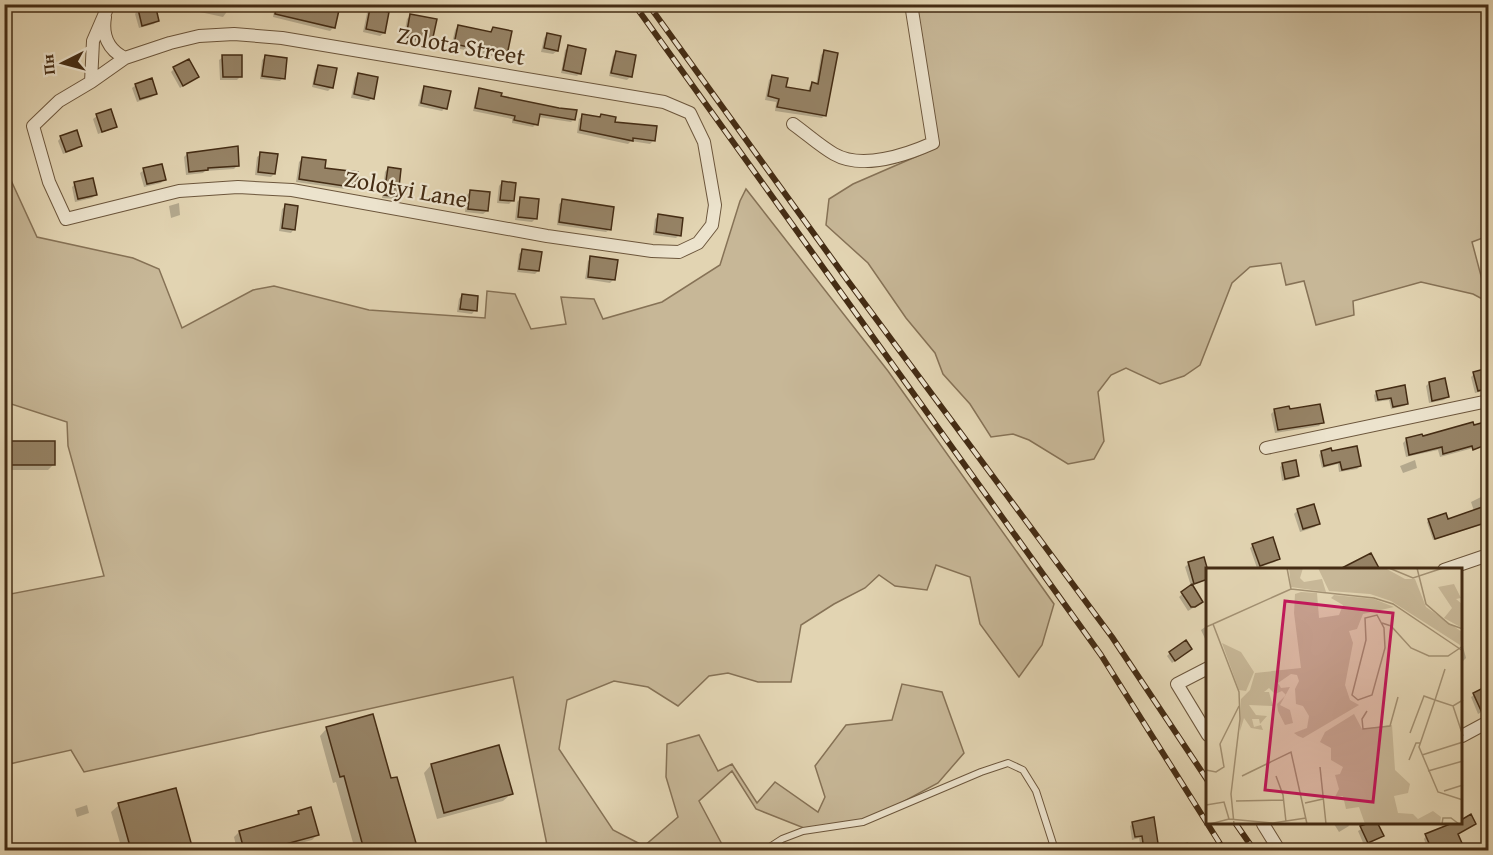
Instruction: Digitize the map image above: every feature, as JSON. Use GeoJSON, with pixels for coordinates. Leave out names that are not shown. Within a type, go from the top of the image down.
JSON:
{"type":"FeatureCollection","features":[{"type":"Feature","properties":{"kind":"street"},"geometry":{"type":"LineString","coordinates":[[793,124],[843,158],[858,160],[895,158],[933,143],[911,4]]}},
{"type":"Feature","properties":{"kind":"street"},"geometry":{"type":"LineString","coordinates":[[108,6],[103,27],[107,43],[116,54],[125,58]]}},
{"type":"Feature","properties":{"kind":"street"},"geometry":{"type":"LineString","coordinates":[[91,82],[93,41],[108,6]]}},
{"type":"Feature","properties":{"kind":"street","name":"Zolota Street"},"geometry":{"type":"LineString","coordinates":[[33,126],[59,101],[125,58],[199,36],[234,34],[282,38],[664,102],[690,113]]}},
{"type":"Feature","properties":{"kind":"street","name":"Zolotyi Lane"},"geometry":{"type":"LineString","coordinates":[[33,126],[49,182],[66,219],[179,191],[238,187],[301,192],[547,236],[652,251],[679,252],[698,243],[712,225],[715,205],[704,142],[690,113]]}},
{"type":"Feature","properties":{"kind":"street"},"geometry":{"type":"LineString","coordinates":[[1266,448],[1488,401]]}},
{"type":"Feature","properties":{"kind":"street"},"geometry":{"type":"LineString","coordinates":[[1450,568],[1488,555]]}},
{"type":"Feature","properties":{"kind":"street"},"geometry":{"type":"LineString","coordinates":[[1206,669],[1176,684],[1206,732]]}},
{"type":"Feature","properties":{"kind":"street"},"geometry":{"type":"LineString","coordinates":[[1463,735],[1488,722]]}},
{"type":"Feature","properties":{"kind":"street"},"geometry":{"type":"LineString","coordinates":[[1264,825],[1279,850]]}},
{"type":"Feature","properties":{"kind":"lane"},"geometry":{"type":"LineString","coordinates":[[765,850],[782,839],[803,831],[863,822],[981,772],[1008,763],[1023,770],[1036,791],[1055,850]]}},
{"type":"Feature","properties":{"kind":"shaded area"},"geometry":{"type":"Polygon","coordinates":[[[916,5],[1488,5],[1488,236],[1472,242],[1488,302],[1473,294],[1421,282],[1353,301],[1354,315],[1316,325],[1304,281],[1286,285],[1281,263],[1250,267],[1232,283],[1200,365],[1184,376],[1160,384],[1126,368],[1111,375],[1098,392],[1104,441],[1094,459],[1068,464],[1029,440],[1013,434],[991,437],[970,404],[943,374],[935,353],[906,318],[868,263],[826,225],[829,199],[853,184],[936,148],[923,42],[916,5]]]}},
{"type":"Feature","properties":{"kind":"shaded area"},"geometry":{"type":"Polygon","coordinates":[[[4,165],[37,237],[133,258],[159,269],[182,328],[253,290],[274,286],[369,310],[485,318],[487,291],[515,294],[531,329],[566,324],[561,297],[594,299],[603,319],[662,302],[720,265],[746,189],[888,371],[1054,604],[1042,645],[1019,677],[980,624],[970,577],[936,565],[927,590],[895,586],[879,575],[865,588],[801,625],[791,682],[758,682],[728,673],[709,676],[678,706],[648,687],[614,681],[567,700],[559,749],[613,830],[644,846],[678,817],[666,777],[667,744],[699,735],[718,771],[732,764],[757,803],[775,782],[818,812],[825,797],[815,766],[846,725],[892,720],[902,684],[942,692],[964,753],[938,783],[864,823],[809,830],[756,809],[732,771],[699,801],[725,850],[548,850],[513,677],[84,772],[71,750],[5,765],[5,595],[104,576],[68,446],[67,422],[5,402],[4,165]]]}},
{"type":"Feature","properties":{"kind":"building"},"geometry":{"type":"Polygon","coordinates":[[[155,4],[159,21],[142,26],[138,9],[155,4]]]}},
{"type":"Feature","properties":{"kind":"building"},"geometry":{"type":"Polygon","coordinates":[[[277,4],[313,4],[339,10],[335,28],[275,14],[277,4]]]}},
{"type":"Feature","properties":{"kind":"building"},"geometry":{"type":"Polygon","coordinates":[[[370,8],[389,12],[385,33],[366,29],[370,8]]]}},
{"type":"Feature","properties":{"kind":"building"},"geometry":{"type":"Polygon","coordinates":[[[410,14],[437,19],[432,42],[406,37],[410,14]]]}},
{"type":"Feature","properties":{"kind":"building"},"geometry":{"type":"Polygon","coordinates":[[[458,25],[491,32],[493,27],[512,31],[507,55],[454,44],[458,25]]]}},
{"type":"Feature","properties":{"kind":"building"},"geometry":{"type":"Polygon","coordinates":[[[547,33],[561,36],[558,51],[544,48],[547,33]]]}},
{"type":"Feature","properties":{"kind":"building"},"geometry":{"type":"Polygon","coordinates":[[[568,45],[586,49],[581,74],[563,70],[568,45]]]}},
{"type":"Feature","properties":{"kind":"building"},"geometry":{"type":"Polygon","coordinates":[[[824,50],[838,53],[826,116],[777,107],[779,99],[768,96],[772,75],[788,78],[786,87],[810,91],[812,82],[818,84],[824,50]]]}},
{"type":"Feature","properties":{"kind":"building"},"geometry":{"type":"Polygon","coordinates":[[[616,51],[636,55],[632,77],[611,73],[616,51]]]}},
{"type":"Feature","properties":{"kind":"building"},"geometry":{"type":"Polygon","coordinates":[[[222,55],[242,55],[242,77],[223,77],[222,55]]]}},
{"type":"Feature","properties":{"kind":"building"},"geometry":{"type":"Polygon","coordinates":[[[265,55],[287,58],[285,79],[262,76],[265,55]]]}},
{"type":"Feature","properties":{"kind":"building"},"geometry":{"type":"Polygon","coordinates":[[[189,59],[199,77],[183,86],[173,67],[189,59]]]}},
{"type":"Feature","properties":{"kind":"building"},"geometry":{"type":"Polygon","coordinates":[[[318,65],[337,68],[333,88],[314,84],[318,65]]]}},
{"type":"Feature","properties":{"kind":"building"},"geometry":{"type":"Polygon","coordinates":[[[358,73],[378,77],[374,99],[354,94],[358,73]]]}},
{"type":"Feature","properties":{"kind":"building"},"geometry":{"type":"Polygon","coordinates":[[[152,78],[157,94],[140,99],[135,84],[152,78]]]}},
{"type":"Feature","properties":{"kind":"building"},"geometry":{"type":"Polygon","coordinates":[[[424,86],[451,91],[447,109],[421,103],[424,86]]]}},
{"type":"Feature","properties":{"kind":"building"},"geometry":{"type":"Polygon","coordinates":[[[479,88],[502,93],[501,96],[577,110],[575,120],[540,114],[538,125],[514,120],[515,116],[475,108],[479,88]]]}},
{"type":"Feature","properties":{"kind":"building"},"geometry":{"type":"Polygon","coordinates":[[[111,109],[117,127],[102,132],[96,114],[111,109]]]}},
{"type":"Feature","properties":{"kind":"building"},"geometry":{"type":"Polygon","coordinates":[[[582,114],[600,117],[601,114],[616,117],[615,122],[657,126],[655,141],[633,138],[633,141],[580,130],[582,114]]]}},
{"type":"Feature","properties":{"kind":"building"},"geometry":{"type":"Polygon","coordinates":[[[77,130],[82,146],[66,152],[60,136],[77,130]]]}},
{"type":"Feature","properties":{"kind":"building"},"geometry":{"type":"Polygon","coordinates":[[[238,146],[239,166],[189,172],[187,153],[238,146]]]}},
{"type":"Feature","properties":{"kind":"building"},"geometry":{"type":"Polygon","coordinates":[[[260,152],[278,154],[275,174],[258,172],[260,152]]]}},
{"type":"Feature","properties":{"kind":"building"},"geometry":{"type":"Polygon","coordinates":[[[302,157],[326,160],[325,168],[358,172],[357,188],[299,179],[302,157]]]}},
{"type":"Feature","properties":{"kind":"building"},"geometry":{"type":"Polygon","coordinates":[[[162,164],[166,180],[147,184],[143,168],[162,164]]]}},
{"type":"Feature","properties":{"kind":"building"},"geometry":{"type":"Polygon","coordinates":[[[388,167],[401,169],[398,197],[384,195],[388,167]]]}},
{"type":"Feature","properties":{"kind":"building"},"geometry":{"type":"Polygon","coordinates":[[[93,178],[97,195],[78,199],[74,182],[93,178]]]}},
{"type":"Feature","properties":{"kind":"building"},"geometry":{"type":"Polygon","coordinates":[[[502,181],[516,183],[514,201],[500,200],[502,181]]]}},
{"type":"Feature","properties":{"kind":"building"},"geometry":{"type":"Polygon","coordinates":[[[470,190],[490,192],[488,211],[468,209],[470,190]]]}},
{"type":"Feature","properties":{"kind":"building"},"geometry":{"type":"Polygon","coordinates":[[[520,197],[539,199],[537,219],[518,217],[520,197]]]}},
{"type":"Feature","properties":{"kind":"building"},"geometry":{"type":"Polygon","coordinates":[[[562,199],[614,207],[611,230],[559,222],[562,199]]]}},
{"type":"Feature","properties":{"kind":"building"},"geometry":{"type":"Polygon","coordinates":[[[285,204],[298,206],[295,230],[282,228],[285,204]]]}},
{"type":"Feature","properties":{"kind":"building"},"geometry":{"type":"Polygon","coordinates":[[[658,214],[683,218],[681,236],[656,232],[658,214]]]}},
{"type":"Feature","properties":{"kind":"building"},"geometry":{"type":"Polygon","coordinates":[[[522,249],[542,252],[539,271],[519,269],[522,249]]]}},
{"type":"Feature","properties":{"kind":"building"},"geometry":{"type":"Polygon","coordinates":[[[590,256],[618,260],[615,280],[588,277],[590,256]]]}},
{"type":"Feature","properties":{"kind":"building"},"geometry":{"type":"Polygon","coordinates":[[[462,294],[478,296],[477,311],[460,309],[462,294]]]}},
{"type":"Feature","properties":{"kind":"building"},"geometry":{"type":"Polygon","coordinates":[[[1488,368],[1488,388],[1478,391],[1473,372],[1488,368]]]}},
{"type":"Feature","properties":{"kind":"building"},"geometry":{"type":"Polygon","coordinates":[[[1445,378],[1449,397],[1432,401],[1429,382],[1445,378]]]}},
{"type":"Feature","properties":{"kind":"building"},"geometry":{"type":"Polygon","coordinates":[[[1405,385],[1408,404],[1393,407],[1391,398],[1378,400],[1376,391],[1405,385]]]}},
{"type":"Feature","properties":{"kind":"building"},"geometry":{"type":"Polygon","coordinates":[[[1320,404],[1324,423],[1278,430],[1274,409],[1320,404]]]}},
{"type":"Feature","properties":{"kind":"building"},"geometry":{"type":"Polygon","coordinates":[[[1488,421],[1488,444],[1473,450],[1472,446],[1443,454],[1442,447],[1409,455],[1406,438],[1422,434],[1423,436],[1473,422],[1474,425],[1488,421]]]}},
{"type":"Feature","properties":{"kind":"building"},"geometry":{"type":"Polygon","coordinates":[[[4,441],[55,441],[55,465],[4,465],[4,441]]]}},
{"type":"Feature","properties":{"kind":"building"},"geometry":{"type":"Polygon","coordinates":[[[1357,446],[1361,466],[1342,470],[1340,462],[1324,466],[1321,451],[1357,446]]]}},
{"type":"Feature","properties":{"kind":"building"},"geometry":{"type":"Polygon","coordinates":[[[1296,460],[1299,476],[1285,479],[1282,463],[1296,460]]]}},
{"type":"Feature","properties":{"kind":"building"},"geometry":{"type":"Polygon","coordinates":[[[1314,504],[1320,524],[1303,529],[1297,509],[1314,504]]]}},
{"type":"Feature","properties":{"kind":"building"},"geometry":{"type":"Polygon","coordinates":[[[1485,506],[1488,522],[1435,539],[1428,519],[1446,513],[1448,519],[1485,506]]]}},
{"type":"Feature","properties":{"kind":"building"},"geometry":{"type":"Polygon","coordinates":[[[1273,537],[1280,559],[1260,566],[1252,544],[1273,537]]]}},
{"type":"Feature","properties":{"kind":"building"},"geometry":{"type":"Polygon","coordinates":[[[1371,553],[1379,568],[1342,568],[1371,553]]]}},
{"type":"Feature","properties":{"kind":"building"},"geometry":{"type":"Polygon","coordinates":[[[1204,557],[1207,568],[1206,580],[1194,584],[1188,562],[1204,557]]]}},
{"type":"Feature","properties":{"kind":"building"},"geometry":{"type":"Polygon","coordinates":[[[1192,584],[1203,602],[1195,607],[1191,607],[1181,592],[1192,584]]]}},
{"type":"Feature","properties":{"kind":"building"},"geometry":{"type":"Polygon","coordinates":[[[1186,640],[1192,649],[1175,661],[1169,652],[1186,640]]]}},
{"type":"Feature","properties":{"kind":"building"},"geometry":{"type":"Polygon","coordinates":[[[1485,687],[1488,695],[1488,714],[1483,715],[1473,693],[1485,687]]]}},
{"type":"Feature","properties":{"kind":"building"},"geometry":{"type":"Polygon","coordinates":[[[373,714],[391,778],[397,777],[418,850],[364,850],[344,776],[340,777],[326,727],[373,714]]]}},
{"type":"Feature","properties":{"kind":"building"},"geometry":{"type":"Polygon","coordinates":[[[499,745],[513,794],[444,813],[431,764],[499,745]]]}},
{"type":"Feature","properties":{"kind":"building"},"geometry":{"type":"Polygon","coordinates":[[[176,788],[193,850],[131,850],[118,803],[176,788]]]}},
{"type":"Feature","properties":{"kind":"building"},"geometry":{"type":"Polygon","coordinates":[[[311,807],[319,835],[264,850],[244,850],[239,831],[299,814],[298,811],[311,807]]]}},
{"type":"Feature","properties":{"kind":"building"},"geometry":{"type":"Polygon","coordinates":[[[1471,814],[1476,824],[1458,834],[1465,850],[1432,850],[1425,834],[1448,825],[1463,825],[1463,819],[1471,814]]]}},
{"type":"Feature","properties":{"kind":"building"},"geometry":{"type":"Polygon","coordinates":[[[1154,817],[1159,850],[1144,850],[1142,836],[1135,837],[1132,822],[1154,817]]]}},
{"type":"Feature","properties":{"kind":"building"},"geometry":{"type":"Polygon","coordinates":[[[1378,825],[1384,836],[1368,843],[1360,826],[1378,825]]]}},
{"type":"Feature","properties":{"kind":"railway"},"geometry":{"type":"LineString","coordinates":[[634,4],[1101,655],[1206,821]]}},
{"type":"Feature","properties":{"kind":"railway"},"geometry":{"type":"LineString","coordinates":[[648,4],[848,281],[1112,637],[1206,778]]}},
{"type":"Feature","properties":{"kind":"railway"},"geometry":{"type":"LineString","coordinates":[[1208,825],[1224,850]]}},
{"type":"Feature","properties":{"kind":"railway"},"geometry":{"type":"LineString","coordinates":[[1237,825],[1254,850]]}}]}
